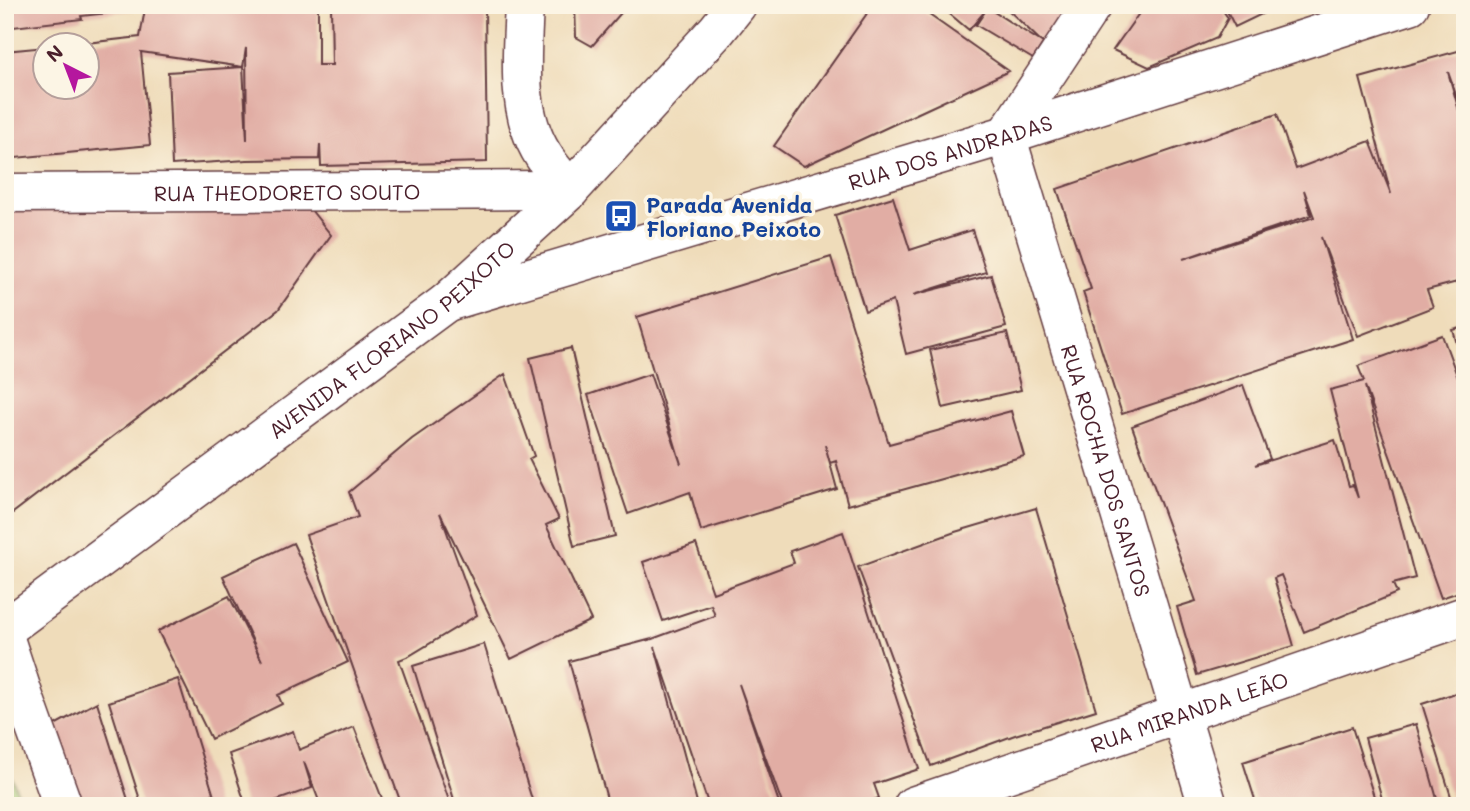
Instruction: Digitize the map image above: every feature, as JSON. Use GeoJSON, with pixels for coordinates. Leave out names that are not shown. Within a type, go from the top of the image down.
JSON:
{"type":"FeatureCollection","features":[{"type":"Feature","properties":{"kind":"street"},"geometry":{"type":"LineString","coordinates":[[524,5],[522,72],[527,118],[542,154],[570,190]]}},
{"type":"Feature","properties":{"kind":"street","name":"AVENIDA FLORIANO PEIXOTO"},"geometry":{"type":"LineString","coordinates":[[5,629],[446,302],[570,190],[737,5]]}},
{"type":"Feature","properties":{"kind":"street"},"geometry":{"type":"LineString","coordinates":[[1006,135],[1092,5]]}},
{"type":"Feature","properties":{"kind":"street","name":"RUA DOS ANDRADAS"},"geometry":{"type":"LineString","coordinates":[[446,302],[1006,135],[1410,5]]}},
{"type":"Feature","properties":{"kind":"street","name":"RUA ROCHA DOS SANTOS"},"geometry":{"type":"LineString","coordinates":[[1006,135],[1208,806]]}},
{"type":"Feature","properties":{"kind":"street","name":"RUA THEODORETO SOUTO"},"geometry":{"type":"LineString","coordinates":[[5,192],[570,190]]}},
{"type":"Feature","properties":{"kind":"street","name":"RUA MIRANDA LEÃO"},"geometry":{"type":"LineString","coordinates":[[913,806],[1465,616]]}},
{"type":"Feature","properties":{"kind":"street"},"geometry":{"type":"LineString","coordinates":[[5,639],[63,806]]}},
{"type":"Feature","properties":{"kind":"green space"},"geometry":{"type":"Polygon","coordinates":[[[5,760],[23,806],[5,806],[5,760]]]}},
{"type":"Feature","properties":{"kind":"building"},"geometry":{"type":"Polygon","coordinates":[[[5,5],[318,5],[318,65],[332,65],[331,5],[485,5],[487,162],[321,166],[320,144],[319,159],[172,165],[168,72],[243,67],[141,52],[150,145],[5,159],[5,51],[32,48],[32,102],[102,102],[102,41],[140,37],[145,9],[5,28],[5,5]],[[246,48],[243,67],[247,140],[246,48]]]}},
{"type":"Feature","properties":{"kind":"building"},"geometry":{"type":"Polygon","coordinates":[[[575,5],[628,5],[592,46],[576,37],[575,5]]]}},
{"type":"Feature","properties":{"kind":"building"},"geometry":{"type":"Polygon","coordinates":[[[873,5],[915,5],[1009,71],[804,166],[774,146],[873,5]]]}},
{"type":"Feature","properties":{"kind":"building"},"geometry":{"type":"Polygon","coordinates":[[[939,5],[983,5],[1043,43],[1033,59],[976,25],[986,10],[969,30],[939,5]]]}},
{"type":"Feature","properties":{"kind":"building"},"geometry":{"type":"Polygon","coordinates":[[[1003,5],[1074,5],[1043,43],[1003,5]]]}},
{"type":"Feature","properties":{"kind":"building"},"geometry":{"type":"Polygon","coordinates":[[[1145,5],[1219,5],[1228,18],[1217,38],[1149,67],[1113,50],[1145,5]]]}},
{"type":"Feature","properties":{"kind":"building"},"geometry":{"type":"Polygon","coordinates":[[[1224,5],[1261,5],[1264,13],[1235,27],[1224,5]]]}},
{"type":"Feature","properties":{"kind":"building"},"geometry":{"type":"Polygon","coordinates":[[[1465,49],[1465,120],[1448,72],[1465,125],[1465,280],[1427,290],[1433,307],[1358,336],[1321,237],[1353,339],[1122,414],[1083,292],[1091,289],[1057,189],[1277,114],[1296,169],[1370,141],[1391,194],[1360,78],[1465,49]],[[1304,190],[1311,215],[1183,259],[1314,217],[1304,190]]]}},
{"type":"Feature","properties":{"kind":"building"},"geometry":{"type":"Polygon","coordinates":[[[295,190],[331,235],[278,310],[5,519],[5,206],[295,190]]]}},
{"type":"Feature","properties":{"kind":"building"},"geometry":{"type":"Polygon","coordinates":[[[893,197],[910,250],[972,230],[986,272],[913,295],[991,275],[1006,327],[906,354],[893,301],[865,311],[835,215],[893,197]]]}},
{"type":"Feature","properties":{"kind":"building"},"geometry":{"type":"Polygon","coordinates":[[[831,257],[889,444],[1011,411],[1024,456],[848,505],[836,461],[830,463],[825,445],[837,489],[701,531],[690,492],[628,514],[588,395],[650,374],[681,464],[637,317],[831,257]]]}},
{"type":"Feature","properties":{"kind":"building"},"geometry":{"type":"Polygon","coordinates":[[[1465,327],[1465,369],[1464,369],[1453,330],[1465,327]]]}},
{"type":"Feature","properties":{"kind":"building"},"geometry":{"type":"Polygon","coordinates":[[[1007,333],[1021,390],[943,408],[930,350],[1007,333]]]}},
{"type":"Feature","properties":{"kind":"building"},"geometry":{"type":"Polygon","coordinates":[[[1442,335],[1465,397],[1465,590],[1441,598],[1365,386],[1415,578],[1393,584],[1397,593],[1304,632],[1281,575],[1274,578],[1294,646],[1197,675],[1177,607],[1196,601],[1132,426],[1243,385],[1270,459],[1255,465],[1335,440],[1349,486],[1353,485],[1358,498],[1330,390],[1364,381],[1358,366],[1442,335]]]}},
{"type":"Feature","properties":{"kind":"building"},"geometry":{"type":"Polygon","coordinates":[[[571,348],[615,536],[574,546],[530,358],[571,348]]]}},
{"type":"Feature","properties":{"kind":"building"},"geometry":{"type":"Polygon","coordinates":[[[505,374],[534,456],[529,459],[559,519],[546,525],[591,620],[511,659],[440,513],[477,615],[399,660],[451,806],[402,806],[306,535],[358,517],[349,492],[412,439],[505,374]]]}},
{"type":"Feature","properties":{"kind":"building"},"geometry":{"type":"Polygon","coordinates":[[[1036,508],[1096,710],[1015,735],[931,766],[858,567],[955,532],[1036,508]]]}},
{"type":"Feature","properties":{"kind":"building"},"geometry":{"type":"Polygon","coordinates":[[[843,532],[919,769],[874,784],[879,798],[858,806],[783,806],[739,684],[780,806],[709,806],[655,647],[698,806],[609,806],[569,661],[652,639],[715,616],[711,605],[663,621],[643,562],[696,544],[713,593],[794,563],[790,551],[843,532]]]}},
{"type":"Feature","properties":{"kind":"building"},"geometry":{"type":"Polygon","coordinates":[[[293,543],[348,662],[278,695],[282,704],[211,739],[158,631],[229,596],[262,661],[223,576],[293,543]]]}},
{"type":"Feature","properties":{"kind":"building"},"geometry":{"type":"Polygon","coordinates":[[[484,644],[534,806],[456,806],[413,666],[484,644]]]}},
{"type":"Feature","properties":{"kind":"building"},"geometry":{"type":"Polygon","coordinates":[[[178,679],[217,806],[142,806],[109,702],[178,679]]]}},
{"type":"Feature","properties":{"kind":"building"},"geometry":{"type":"Polygon","coordinates":[[[1465,690],[1465,806],[1454,806],[1422,704],[1465,690]]]}},
{"type":"Feature","properties":{"kind":"building"},"geometry":{"type":"Polygon","coordinates":[[[97,702],[130,806],[64,806],[38,734],[97,702]]]}},
{"type":"Feature","properties":{"kind":"building"},"geometry":{"type":"Polygon","coordinates":[[[1416,724],[1439,806],[1384,806],[1365,738],[1416,724]]]}},
{"type":"Feature","properties":{"kind":"building"},"geometry":{"type":"Polygon","coordinates":[[[354,727],[385,806],[321,806],[304,762],[312,788],[261,806],[246,806],[229,754],[293,731],[299,750],[354,727]]]}},
{"type":"Feature","properties":{"kind":"building"},"geometry":{"type":"Polygon","coordinates":[[[1352,727],[1377,806],[1257,806],[1243,762],[1352,727]]]}},
{"type":"Feature","properties":{"kind":"place","name":"Parada Avenida Floriano Peixoto"},"geometry":{"type":"Point","coordinates":[621,216]}}]}
